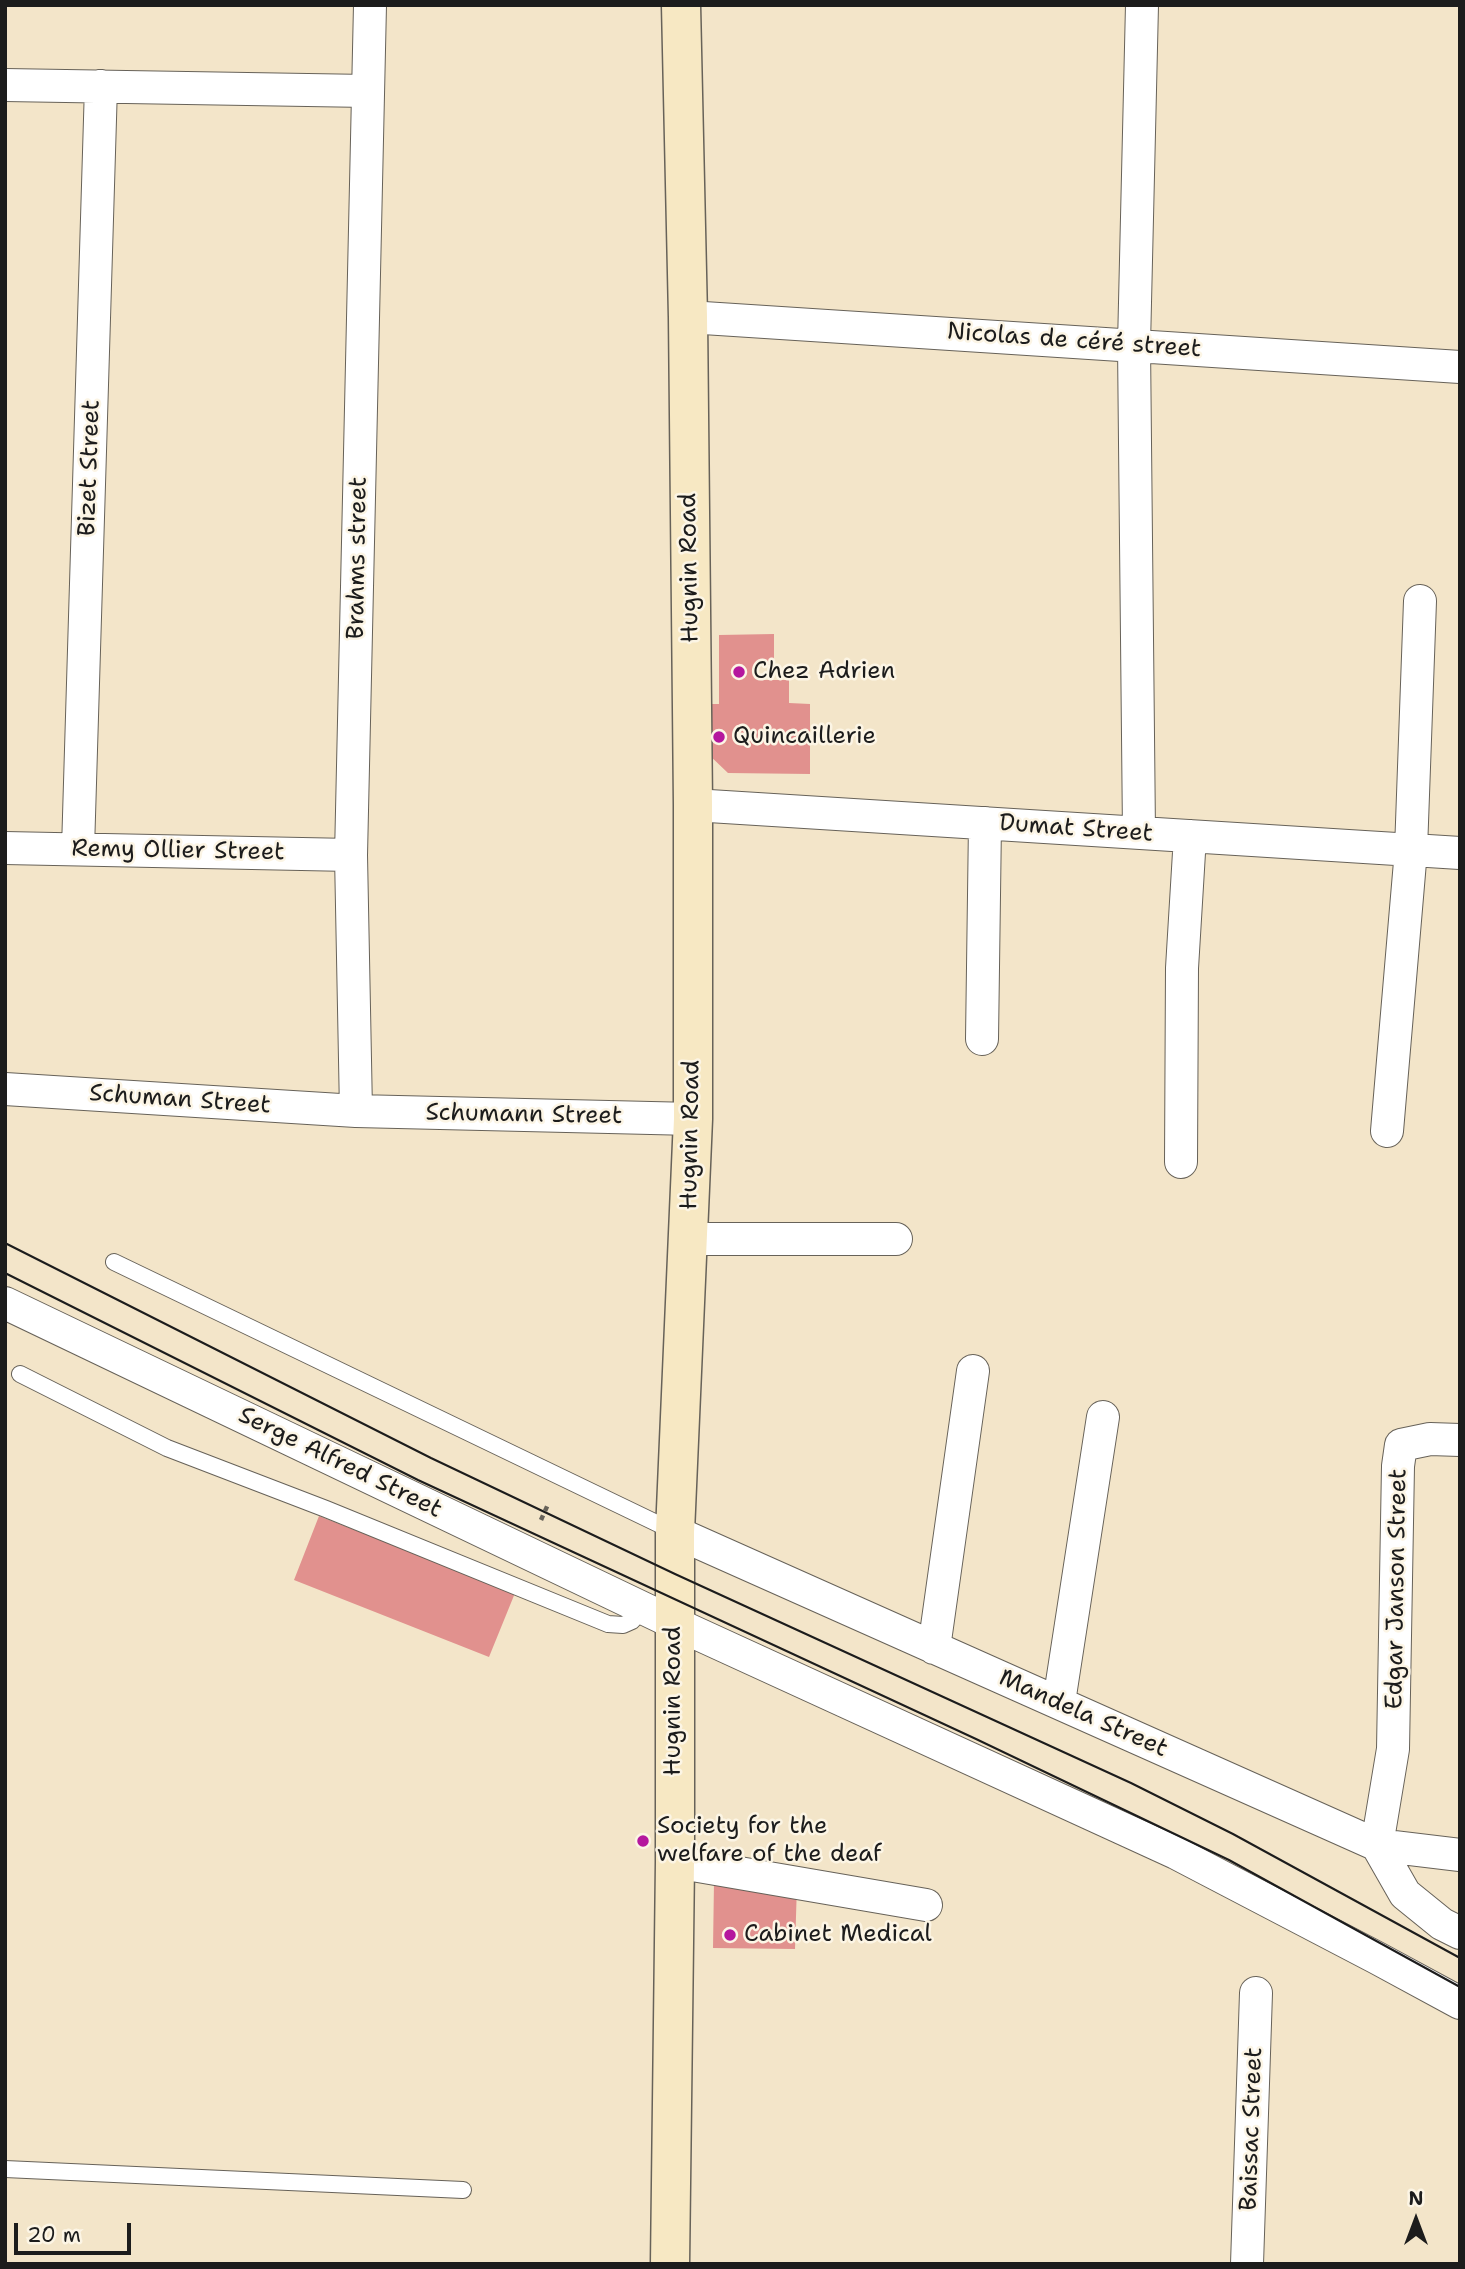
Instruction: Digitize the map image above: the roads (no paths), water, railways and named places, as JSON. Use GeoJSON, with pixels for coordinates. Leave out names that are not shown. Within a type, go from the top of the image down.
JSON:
{"type":"FeatureCollection","features":[{"type":"Feature","properties":{"kind":"street","name":"Brahms street"},"geometry":{"type":"LineString","coordinates":[[356,1111],[351,855],[370,5]]}},
{"type":"Feature","properties":{"kind":"street","name":"Hugnin Road"},"geometry":{"type":"LineString","coordinates":[[670,2264],[675,1862],[659,1616],[676,1532],[693,1119],[688,317],[681,5]]}},
{"type":"Feature","properties":{"kind":"street"},"geometry":{"type":"LineString","coordinates":[[1139,833],[1134,345],[1142,5]]}},
{"type":"Feature","properties":{"kind":"street"},"geometry":{"type":"LineString","coordinates":[[5,85],[369,91]]}},
{"type":"Feature","properties":{"kind":"street","name":"Bizet Street"},"geometry":{"type":"LineString","coordinates":[[78,849],[102,86]]}},
{"type":"Feature","properties":{"kind":"street","name":"Nicolas de céré street"},"geometry":{"type":"LineString","coordinates":[[688,317],[1460,367]]}},
{"type":"Feature","properties":{"kind":"street"},"geometry":{"type":"LineString","coordinates":[[1387,1131],[1411,850],[1420,601]]}},
{"type":"Feature","properties":{"kind":"street","name":"Dumat Street"},"geometry":{"type":"LineString","coordinates":[[693,805],[1460,853]]}},
{"type":"Feature","properties":{"kind":"street"},"geometry":{"type":"LineString","coordinates":[[982,1039],[985,823]]}},
{"type":"Feature","properties":{"kind":"street"},"geometry":{"type":"LineString","coordinates":[[1181,1162],[1182,968],[1190,836]]}},
{"type":"Feature","properties":{"kind":"street","name":"Remy Ollier Street"},"geometry":{"type":"LineString","coordinates":[[5,848],[351,855]]}},
{"type":"Feature","properties":{"kind":"street","name":"Schuman Street"},"geometry":{"type":"LineString","coordinates":[[5,1089],[356,1111]]}},
{"type":"Feature","properties":{"kind":"street","name":"Schumann Street"},"geometry":{"type":"LineString","coordinates":[[356,1111],[693,1119]]}},
{"type":"Feature","properties":{"kind":"street"},"geometry":{"type":"LineString","coordinates":[[689,1239],[896,1239]]}},
{"type":"Feature","properties":{"kind":"street","name":"Serge Alfred Street"},"geometry":{"type":"LineString","coordinates":[[5,1303],[659,1616],[1176,1853],[1460,2003]]}},
{"type":"Feature","properties":{"kind":"street"},"geometry":{"type":"LineString","coordinates":[[934,1648],[973,1371]]}},
{"type":"Feature","properties":{"kind":"street"},"geometry":{"type":"LineString","coordinates":[[1059,1702],[1103,1417]]}},
{"type":"Feature","properties":{"kind":"street","name":"Edgar Janson Street"},"geometry":{"type":"LineString","coordinates":[[1377,1846],[1393,1749],[1398,1465],[1401,1445],[1430,1439],[1460,1440]]}},
{"type":"Feature","properties":{"kind":"street","name":"Mandela Street"},"geometry":{"type":"LineString","coordinates":[[676,1532],[1377,1846]]}},
{"type":"Feature","properties":{"kind":"street"},"geometry":{"type":"LineString","coordinates":[[1377,1846],[1460,1854]]}},
{"type":"Feature","properties":{"kind":"street"},"geometry":{"type":"LineString","coordinates":[[1377,1846],[1405,1894],[1442,1924],[1460,1933]]}},
{"type":"Feature","properties":{"kind":"street"},"geometry":{"type":"LineString","coordinates":[[675,1862],[926,1905]]}},
{"type":"Feature","properties":{"kind":"street","name":"Baissac Street"},"geometry":{"type":"LineString","coordinates":[[1247,2264],[1256,1993]]}},
{"type":"Feature","properties":{"kind":"lane"},"geometry":{"type":"LineString","coordinates":[[114,1262],[676,1532]]}},
{"type":"Feature","properties":{"kind":"lane"},"geometry":{"type":"LineString","coordinates":[[20,1374],[167,1448],[326,1508],[608,1624],[622,1625],[659,1616]]}},
{"type":"Feature","properties":{"kind":"lane"},"geometry":{"type":"LineString","coordinates":[[5,2169],[463,2190]]}},
{"type":"Feature","properties":{"kind":"tram line"},"geometry":{"type":"LineString","coordinates":[[5,1243],[431,1458],[675,1574],[1131,1783],[1233,1834],[1460,1958]]}},
{"type":"Feature","properties":{"kind":"tram line"},"geometry":{"type":"LineString","coordinates":[[5,1273],[418,1480],[976,1739],[1229,1860],[1460,1987]]}},
{"type":"Feature","properties":{"kind":"place","name":"Chez Adrien"},"geometry":{"type":"Point","coordinates":[739,672]}},
{"type":"Feature","properties":{"kind":"place","name":"Quincaillerie"},"geometry":{"type":"Point","coordinates":[719,737]}},
{"type":"Feature","properties":{"kind":"place","name":"Society for the welfare of the deaf"},"geometry":{"type":"Point","coordinates":[643,1841]}},
{"type":"Feature","properties":{"kind":"place","name":"Cabinet Medical"},"geometry":{"type":"Point","coordinates":[730,1935]}}]}
